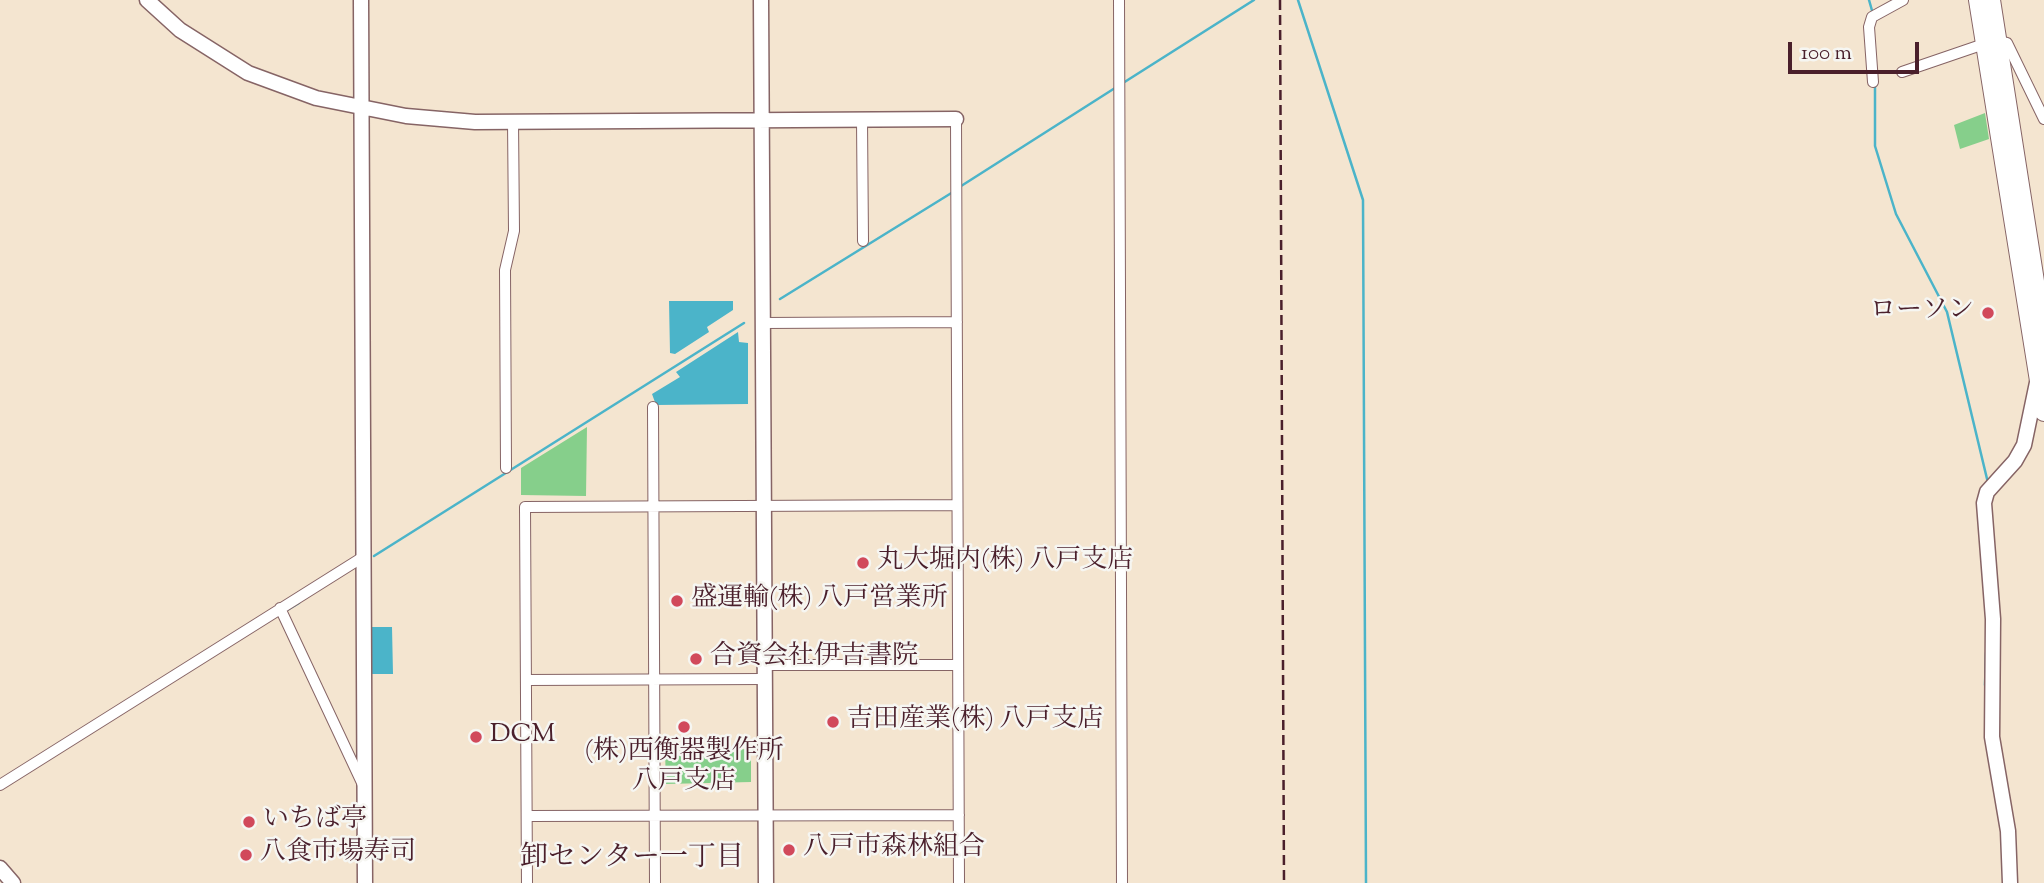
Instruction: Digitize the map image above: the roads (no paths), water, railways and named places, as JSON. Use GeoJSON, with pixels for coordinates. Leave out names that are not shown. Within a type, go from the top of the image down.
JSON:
{"type":"FeatureCollection","features":[{"type":"Feature","properties":{"kind":"highway"},"geometry":{"type":"LineString","coordinates":[[1978,0],[1990,43],[2044,339]]}},
{"type":"Feature","properties":{"kind":"highway"},"geometry":{"type":"LineString","coordinates":[[1991,0],[1990,43],[2044,412]]}},
{"type":"Feature","properties":{"kind":"street"},"geometry":{"type":"LineString","coordinates":[[147,0],[180,30],[248,73],[316,98],[440,120],[956,119],[959,883]]}},
{"type":"Feature","properties":{"kind":"street"},"geometry":{"type":"LineString","coordinates":[[361,0],[365,883]]}},
{"type":"Feature","properties":{"kind":"street"},"geometry":{"type":"LineString","coordinates":[[761,0],[766,883]]}},
{"type":"Feature","properties":{"kind":"street"},"geometry":{"type":"LineString","coordinates":[[1119,0],[1122,883]]}},
{"type":"Feature","properties":{"kind":"street"},"geometry":{"type":"LineString","coordinates":[[1873,82],[1869,27],[1872,17],[1902,0]]}},
{"type":"Feature","properties":{"kind":"street"},"geometry":{"type":"LineString","coordinates":[[1902,72],[1990,43],[2007,43],[2044,119]]}},
{"type":"Feature","properties":{"kind":"street"},"geometry":{"type":"LineString","coordinates":[[862,120],[863,241]]}},
{"type":"Feature","properties":{"kind":"street"},"geometry":{"type":"LineString","coordinates":[[506,468],[505,270],[514,231],[513,121]]}},
{"type":"Feature","properties":{"kind":"street"},"geometry":{"type":"LineString","coordinates":[[763,323],[957,322]]}},
{"type":"Feature","properties":{"kind":"street"},"geometry":{"type":"LineString","coordinates":[[2010,883],[2008,831],[1993,737],[1993,619],[1984,503],[1989,489],[2015,461],[2024,445],[2044,349]]}},
{"type":"Feature","properties":{"kind":"street"},"geometry":{"type":"LineString","coordinates":[[653,407],[656,883]]}},
{"type":"Feature","properties":{"kind":"street"},"geometry":{"type":"LineString","coordinates":[[527,883],[524,507],[957,505]]}},
{"type":"Feature","properties":{"kind":"street"},"geometry":{"type":"LineString","coordinates":[[0,785],[363,557]]}},
{"type":"Feature","properties":{"kind":"street"},"geometry":{"type":"LineString","coordinates":[[280,608],[365,788]]}},
{"type":"Feature","properties":{"kind":"street"},"geometry":{"type":"LineString","coordinates":[[526,680],[655,679],[958,665]]}},
{"type":"Feature","properties":{"kind":"street"},"geometry":{"type":"LineString","coordinates":[[527,816],[959,815]]}},
{"type":"Feature","properties":{"kind":"street"},"geometry":{"type":"LineString","coordinates":[[0,868],[13,883]]}},
{"type":"Feature","properties":{"kind":"water"},"geometry":{"type":"Polygon","coordinates":[[[669,301],[733,301],[733,310],[707,327],[709,332],[675,354],[670,353],[669,301]]]}},
{"type":"Feature","properties":{"kind":"water"},"geometry":{"type":"Polygon","coordinates":[[[738,332],[739,342],[748,343],[748,404],[656,405],[652,394],[680,377],[676,372],[738,332]]]}},
{"type":"Feature","properties":{"kind":"water"},"geometry":{"type":"Polygon","coordinates":[[[371,627],[392,627],[393,674],[372,674],[371,627]]]}},
{"type":"Feature","properties":{"kind":"waterway"},"geometry":{"type":"LineString","coordinates":[[1123,83],[1254,0]]}},
{"type":"Feature","properties":{"kind":"waterway"},"geometry":{"type":"LineString","coordinates":[[1298,0],[1363,200],[1366,883]]}},
{"type":"Feature","properties":{"kind":"waterway"},"geometry":{"type":"LineString","coordinates":[[1869,0],[1873,14]]}},
{"type":"Feature","properties":{"kind":"waterway"},"geometry":{"type":"LineString","coordinates":[[1875,83],[1875,146],[1896,214],[1947,312],[1988,483]]}},
{"type":"Feature","properties":{"kind":"waterway"},"geometry":{"type":"LineString","coordinates":[[958,188],[1115,88]]}},
{"type":"Feature","properties":{"kind":"waterway"},"geometry":{"type":"LineString","coordinates":[[780,299],[953,192]]}},
{"type":"Feature","properties":{"kind":"waterway"},"geometry":{"type":"LineString","coordinates":[[374,556],[744,323]]}},
{"type":"Feature","properties":{"kind":"waterway"},"geometry":{"type":"LineString","coordinates":[[1978,504],[1981,490]]}},
{"type":"Feature","properties":{"kind":"waterway"},"geometry":{"type":"LineString","coordinates":[[284,612],[299,603]]}},
{"type":"Feature","properties":{"kind":"waterway"},"geometry":{"type":"LineString","coordinates":[[1985,685],[1986,653]]}},
{"type":"Feature","properties":{"kind":"railway"},"geometry":{"type":"LineString","coordinates":[[1280,0],[1284,883]]}},
{"type":"Feature","properties":{"kind":"place","name":"ローソン"},"geometry":{"type":"Point","coordinates":[1988,313]}},
{"type":"Feature","properties":{"kind":"place","name":"丸大堀内(株) 八戸支店"},"geometry":{"type":"Point","coordinates":[863,563]}},
{"type":"Feature","properties":{"kind":"place","name":"盛運輸(株) 八戸営業所"},"geometry":{"type":"Point","coordinates":[677,601]}},
{"type":"Feature","properties":{"kind":"place","name":"合資会社伊吉書院"},"geometry":{"type":"Point","coordinates":[696,659]}},
{"type":"Feature","properties":{"kind":"place","name":"吉田産業(株) 八戸支店"},"geometry":{"type":"Point","coordinates":[833,722]}},
{"type":"Feature","properties":{"kind":"place","name":"(株)西衡器製作所 八戸支店"},"geometry":{"type":"Point","coordinates":[684,727]}},
{"type":"Feature","properties":{"kind":"place","name":"DCM"},"geometry":{"type":"Point","coordinates":[476,737]}},
{"type":"Feature","properties":{"kind":"place","name":"いちば亭"},"geometry":{"type":"Point","coordinates":[249,822]}},
{"type":"Feature","properties":{"kind":"place","name":"八戸市森林組合"},"geometry":{"type":"Point","coordinates":[789,850]}},
{"type":"Feature","properties":{"kind":"place","name":"八食市場寿司"},"geometry":{"type":"Point","coordinates":[246,855]}},
{"type":"Feature","properties":{"kind":"district","name":"卸センター一丁目"},"geometry":{"type":"Point","coordinates":[632,860]}}]}
